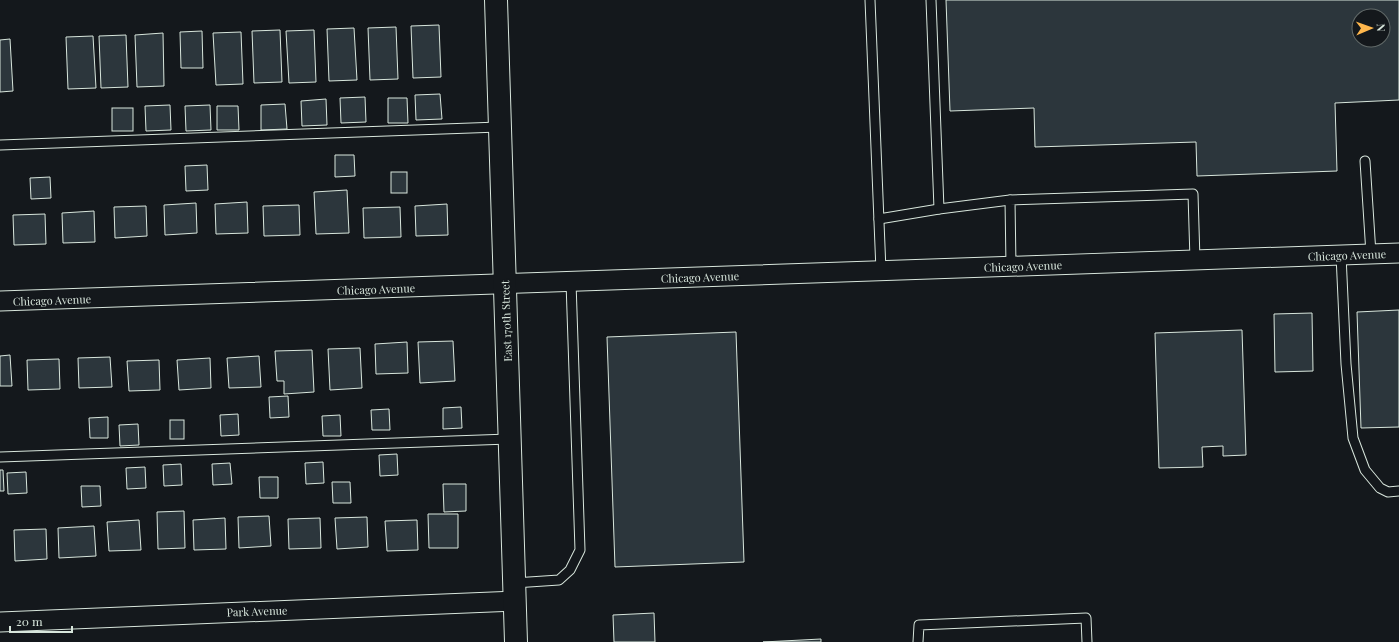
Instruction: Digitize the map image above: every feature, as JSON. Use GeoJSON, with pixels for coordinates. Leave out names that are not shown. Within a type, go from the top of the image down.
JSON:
{"type":"FeatureCollection","features":[{"type":"Feature","properties":{"kind":"street","name":"East 170th Street"},"geometry":{"type":"LineString","coordinates":[[496,0],[516,642]]}},
{"type":"Feature","properties":{"kind":"street","name":"Chicago Avenue"},"geometry":{"type":"LineString","coordinates":[[0,301],[1399,253]]}},
{"type":"Feature","properties":{"kind":"street","name":"Park Avenue"},"geometry":{"type":"LineString","coordinates":[[0,622],[514,592]]}},
{"type":"Feature","properties":{"kind":"lane"},"geometry":{"type":"LineString","coordinates":[[870,0],[881,271]]}},
{"type":"Feature","properties":{"kind":"lane"},"geometry":{"type":"LineString","coordinates":[[931,0],[939,209]]}},
{"type":"Feature","properties":{"kind":"lane"},"geometry":{"type":"LineString","coordinates":[[0,145],[499,127]]}},
{"type":"Feature","properties":{"kind":"lane"},"geometry":{"type":"LineString","coordinates":[[1365,161],[1371,254]]}},
{"type":"Feature","properties":{"kind":"lane"},"geometry":{"type":"LineString","coordinates":[[879,219],[939,209],[1010,200],[1193,194],[1195,260]]}},
{"type":"Feature","properties":{"kind":"lane"},"geometry":{"type":"LineString","coordinates":[[1010,200],[1011,266]]}},
{"type":"Feature","properties":{"kind":"lane"},"geometry":{"type":"LineString","coordinates":[[1341,255],[1346,364],[1353,438],[1365,470],[1380,488],[1388,492],[1399,492]]}},
{"type":"Feature","properties":{"kind":"lane"},"geometry":{"type":"LineString","coordinates":[[514,592],[559,580],[570,570],[580,550],[571,282]]}},
{"type":"Feature","properties":{"kind":"lane"},"geometry":{"type":"LineString","coordinates":[[0,457],[509,439]]}},
{"type":"Feature","properties":{"kind":"lane"},"geometry":{"type":"LineString","coordinates":[[918,642],[919,625],[1086,618],[1087,642]]}},
{"type":"Feature","properties":{"kind":"building"},"geometry":{"type":"Polygon","coordinates":[[[946,0],[1399,0],[1399,100],[1335,103],[1337,171],[1197,176],[1196,142],[1035,147],[1034,108],[950,111],[946,0]]]}},
{"type":"Feature","properties":{"kind":"building"},"geometry":{"type":"Polygon","coordinates":[[[439,25],[441,77],[413,78],[411,26],[439,25]]]}},
{"type":"Feature","properties":{"kind":"building"},"geometry":{"type":"Polygon","coordinates":[[[396,27],[398,79],[370,80],[368,28],[396,27]]]}},
{"type":"Feature","properties":{"kind":"building"},"geometry":{"type":"Polygon","coordinates":[[[354,28],[357,80],[329,81],[327,29],[354,28]]]}},
{"type":"Feature","properties":{"kind":"building"},"geometry":{"type":"Polygon","coordinates":[[[280,30],[282,82],[254,83],[252,31],[280,30]]]}},
{"type":"Feature","properties":{"kind":"building"},"geometry":{"type":"Polygon","coordinates":[[[314,30],[316,82],[289,83],[286,31],[314,30]]]}},
{"type":"Feature","properties":{"kind":"building"},"geometry":{"type":"Polygon","coordinates":[[[202,31],[203,68],[181,68],[180,32],[202,31]]]}},
{"type":"Feature","properties":{"kind":"building"},"geometry":{"type":"Polygon","coordinates":[[[241,32],[243,84],[216,85],[213,33],[241,32]]]}},
{"type":"Feature","properties":{"kind":"building"},"geometry":{"type":"Polygon","coordinates":[[[163,33],[164,86],[137,87],[135,35],[163,33]]]}},
{"type":"Feature","properties":{"kind":"building"},"geometry":{"type":"Polygon","coordinates":[[[126,35],[128,87],[101,88],[99,36],[126,35]]]}},
{"type":"Feature","properties":{"kind":"building"},"geometry":{"type":"Polygon","coordinates":[[[93,36],[96,88],[68,89],[66,37],[93,36]]]}},
{"type":"Feature","properties":{"kind":"building"},"geometry":{"type":"Polygon","coordinates":[[[10,39],[13,91],[0,92],[0,40],[10,39]]]}},
{"type":"Feature","properties":{"kind":"building"},"geometry":{"type":"Polygon","coordinates":[[[440,94],[442,119],[416,120],[415,95],[440,94]]]}},
{"type":"Feature","properties":{"kind":"building"},"geometry":{"type":"Polygon","coordinates":[[[365,97],[366,122],[341,123],[340,98],[365,97]]]}},
{"type":"Feature","properties":{"kind":"building"},"geometry":{"type":"Polygon","coordinates":[[[388,98],[407,98],[408,123],[388,123],[388,98]]]}},
{"type":"Feature","properties":{"kind":"building"},"geometry":{"type":"Polygon","coordinates":[[[326,99],[327,125],[302,126],[301,101],[326,99]]]}},
{"type":"Feature","properties":{"kind":"building"},"geometry":{"type":"Polygon","coordinates":[[[285,104],[287,129],[261,130],[261,105],[285,104]]]}},
{"type":"Feature","properties":{"kind":"building"},"geometry":{"type":"Polygon","coordinates":[[[170,105],[171,130],[146,131],[145,106],[170,105]]]}},
{"type":"Feature","properties":{"kind":"building"},"geometry":{"type":"Polygon","coordinates":[[[210,105],[211,130],[186,131],[185,106],[210,105]]]}},
{"type":"Feature","properties":{"kind":"building"},"geometry":{"type":"Polygon","coordinates":[[[217,106],[238,106],[239,130],[217,130],[217,106]]]}},
{"type":"Feature","properties":{"kind":"building"},"geometry":{"type":"Polygon","coordinates":[[[112,108],[133,108],[133,131],[112,131],[112,108]]]}},
{"type":"Feature","properties":{"kind":"building"},"geometry":{"type":"Polygon","coordinates":[[[335,155],[354,155],[355,176],[335,177],[335,155]]]}},
{"type":"Feature","properties":{"kind":"building"},"geometry":{"type":"Polygon","coordinates":[[[207,165],[208,190],[186,191],[185,166],[207,165]]]}},
{"type":"Feature","properties":{"kind":"building"},"geometry":{"type":"Polygon","coordinates":[[[391,172],[407,172],[407,193],[391,193],[391,172]]]}},
{"type":"Feature","properties":{"kind":"building"},"geometry":{"type":"Polygon","coordinates":[[[50,177],[51,198],[31,199],[30,178],[50,177]]]}},
{"type":"Feature","properties":{"kind":"building"},"geometry":{"type":"Polygon","coordinates":[[[347,190],[349,233],[316,234],[314,192],[347,190]]]}},
{"type":"Feature","properties":{"kind":"building"},"geometry":{"type":"Polygon","coordinates":[[[247,202],[248,233],[216,234],[215,204],[247,202]]]}},
{"type":"Feature","properties":{"kind":"building"},"geometry":{"type":"Polygon","coordinates":[[[196,203],[197,233],[165,235],[164,205],[196,203]]]}},
{"type":"Feature","properties":{"kind":"building"},"geometry":{"type":"Polygon","coordinates":[[[447,204],[448,235],[416,236],[415,206],[447,204]]]}},
{"type":"Feature","properties":{"kind":"building"},"geometry":{"type":"Polygon","coordinates":[[[299,205],[300,235],[264,236],[263,206],[299,205]]]}},
{"type":"Feature","properties":{"kind":"building"},"geometry":{"type":"Polygon","coordinates":[[[146,206],[147,236],[115,238],[114,207],[146,206]]]}},
{"type":"Feature","properties":{"kind":"building"},"geometry":{"type":"Polygon","coordinates":[[[400,207],[401,237],[364,238],[363,208],[400,207]]]}},
{"type":"Feature","properties":{"kind":"building"},"geometry":{"type":"Polygon","coordinates":[[[94,211],[95,242],[63,243],[62,213],[94,211]]]}},
{"type":"Feature","properties":{"kind":"building"},"geometry":{"type":"Polygon","coordinates":[[[45,214],[46,244],[14,245],[13,215],[45,214]]]}},
{"type":"Feature","properties":{"kind":"building"},"geometry":{"type":"Polygon","coordinates":[[[1399,310],[1399,427],[1361,428],[1357,312],[1399,310]]]}},
{"type":"Feature","properties":{"kind":"building"},"geometry":{"type":"Polygon","coordinates":[[[1312,313],[1313,371],[1275,372],[1274,314],[1312,313]]]}},
{"type":"Feature","properties":{"kind":"building"},"geometry":{"type":"Polygon","coordinates":[[[1242,330],[1246,455],[1223,456],[1223,446],[1202,447],[1203,467],[1159,468],[1155,333],[1242,330]]]}},
{"type":"Feature","properties":{"kind":"building"},"geometry":{"type":"Polygon","coordinates":[[[736,332],[744,562],[615,567],[607,337],[736,332]]]}},
{"type":"Feature","properties":{"kind":"building"},"geometry":{"type":"Polygon","coordinates":[[[453,341],[455,381],[420,383],[418,342],[453,341]]]}},
{"type":"Feature","properties":{"kind":"building"},"geometry":{"type":"Polygon","coordinates":[[[407,342],[408,373],[376,374],[375,344],[407,342]]]}},
{"type":"Feature","properties":{"kind":"building"},"geometry":{"type":"Polygon","coordinates":[[[360,348],[362,388],[330,390],[328,349],[360,348]]]}},
{"type":"Feature","properties":{"kind":"building"},"geometry":{"type":"Polygon","coordinates":[[[312,350],[314,392],[284,394],[284,381],[277,381],[275,351],[312,350]]]}},
{"type":"Feature","properties":{"kind":"building"},"geometry":{"type":"Polygon","coordinates":[[[10,355],[12,386],[0,386],[0,356],[10,355]]]}},
{"type":"Feature","properties":{"kind":"building"},"geometry":{"type":"Polygon","coordinates":[[[259,356],[261,387],[229,388],[227,358],[259,356]]]}},
{"type":"Feature","properties":{"kind":"building"},"geometry":{"type":"Polygon","coordinates":[[[110,357],[112,387],[79,388],[78,358],[110,357]]]}},
{"type":"Feature","properties":{"kind":"building"},"geometry":{"type":"Polygon","coordinates":[[[210,358],[211,388],[179,390],[177,360],[210,358]]]}},
{"type":"Feature","properties":{"kind":"building"},"geometry":{"type":"Polygon","coordinates":[[[59,359],[60,389],[28,390],[27,360],[59,359]]]}},
{"type":"Feature","properties":{"kind":"building"},"geometry":{"type":"Polygon","coordinates":[[[159,360],[160,390],[129,391],[127,361],[159,360]]]}},
{"type":"Feature","properties":{"kind":"building"},"geometry":{"type":"Polygon","coordinates":[[[288,396],[289,417],[270,418],[269,397],[288,396]]]}},
{"type":"Feature","properties":{"kind":"building"},"geometry":{"type":"Polygon","coordinates":[[[461,407],[462,428],[443,429],[443,408],[461,407]]]}},
{"type":"Feature","properties":{"kind":"building"},"geometry":{"type":"Polygon","coordinates":[[[389,409],[390,430],[372,430],[371,410],[389,409]]]}},
{"type":"Feature","properties":{"kind":"building"},"geometry":{"type":"Polygon","coordinates":[[[238,414],[239,435],[221,436],[220,415],[238,414]]]}},
{"type":"Feature","properties":{"kind":"building"},"geometry":{"type":"Polygon","coordinates":[[[340,415],[341,436],[323,436],[322,416],[340,415]]]}},
{"type":"Feature","properties":{"kind":"building"},"geometry":{"type":"Polygon","coordinates":[[[108,417],[108,438],[90,438],[89,418],[108,417]]]}},
{"type":"Feature","properties":{"kind":"building"},"geometry":{"type":"Polygon","coordinates":[[[170,420],[184,420],[184,439],[170,439],[170,420]]]}},
{"type":"Feature","properties":{"kind":"building"},"geometry":{"type":"Polygon","coordinates":[[[138,424],[139,445],[120,446],[119,425],[138,424]]]}},
{"type":"Feature","properties":{"kind":"building"},"geometry":{"type":"Polygon","coordinates":[[[397,454],[398,475],[380,476],[379,455],[397,454]]]}},
{"type":"Feature","properties":{"kind":"building"},"geometry":{"type":"Polygon","coordinates":[[[323,462],[324,483],[306,484],[305,463],[323,462]]]}},
{"type":"Feature","properties":{"kind":"building"},"geometry":{"type":"Polygon","coordinates":[[[230,463],[232,484],[213,485],[212,464],[230,463]]]}},
{"type":"Feature","properties":{"kind":"building"},"geometry":{"type":"Polygon","coordinates":[[[181,464],[182,485],[164,486],[163,465],[181,464]]]}},
{"type":"Feature","properties":{"kind":"building"},"geometry":{"type":"Polygon","coordinates":[[[145,467],[146,488],[127,489],[126,468],[145,467]]]}},
{"type":"Feature","properties":{"kind":"building"},"geometry":{"type":"Polygon","coordinates":[[[0,470],[3,470],[4,491],[0,491],[0,470]]]}},
{"type":"Feature","properties":{"kind":"building"},"geometry":{"type":"Polygon","coordinates":[[[26,472],[27,493],[8,494],[7,473],[26,472]]]}},
{"type":"Feature","properties":{"kind":"building"},"geometry":{"type":"Polygon","coordinates":[[[259,477],[278,477],[278,498],[260,498],[259,477]]]}},
{"type":"Feature","properties":{"kind":"building"},"geometry":{"type":"Polygon","coordinates":[[[332,482],[350,482],[351,503],[333,503],[332,482]]]}},
{"type":"Feature","properties":{"kind":"building"},"geometry":{"type":"Polygon","coordinates":[[[443,484],[466,484],[466,511],[444,512],[443,484]]]}},
{"type":"Feature","properties":{"kind":"building"},"geometry":{"type":"Polygon","coordinates":[[[81,486],[100,486],[101,506],[82,507],[81,486]]]}},
{"type":"Feature","properties":{"kind":"building"},"geometry":{"type":"Polygon","coordinates":[[[184,511],[185,548],[158,549],[157,512],[184,511]]]}},
{"type":"Feature","properties":{"kind":"building"},"geometry":{"type":"Polygon","coordinates":[[[428,514],[458,514],[458,548],[429,548],[428,514]]]}},
{"type":"Feature","properties":{"kind":"building"},"geometry":{"type":"Polygon","coordinates":[[[269,516],[271,546],[239,548],[238,517],[269,516]]]}},
{"type":"Feature","properties":{"kind":"building"},"geometry":{"type":"Polygon","coordinates":[[[367,517],[368,547],[337,549],[335,518],[367,517]]]}},
{"type":"Feature","properties":{"kind":"building"},"geometry":{"type":"Polygon","coordinates":[[[225,518],[226,549],[194,550],[193,520],[225,518]]]}},
{"type":"Feature","properties":{"kind":"building"},"geometry":{"type":"Polygon","coordinates":[[[320,518],[321,548],[289,549],[288,519],[320,518]]]}},
{"type":"Feature","properties":{"kind":"building"},"geometry":{"type":"Polygon","coordinates":[[[139,520],[141,550],[109,551],[107,522],[139,520]]]}},
{"type":"Feature","properties":{"kind":"building"},"geometry":{"type":"Polygon","coordinates":[[[417,520],[418,550],[387,551],[385,521],[417,520]]]}},
{"type":"Feature","properties":{"kind":"building"},"geometry":{"type":"Polygon","coordinates":[[[94,526],[96,556],[59,558],[58,528],[94,526]]]}},
{"type":"Feature","properties":{"kind":"building"},"geometry":{"type":"Polygon","coordinates":[[[46,529],[47,559],[15,561],[14,530],[46,529]]]}},
{"type":"Feature","properties":{"kind":"building"},"geometry":{"type":"Polygon","coordinates":[[[654,613],[655,642],[614,642],[613,615],[654,613]]]}},
{"type":"Feature","properties":{"kind":"building"},"geometry":{"type":"Polygon","coordinates":[[[821,639],[821,642],[763,642],[821,639]]]}}]}
